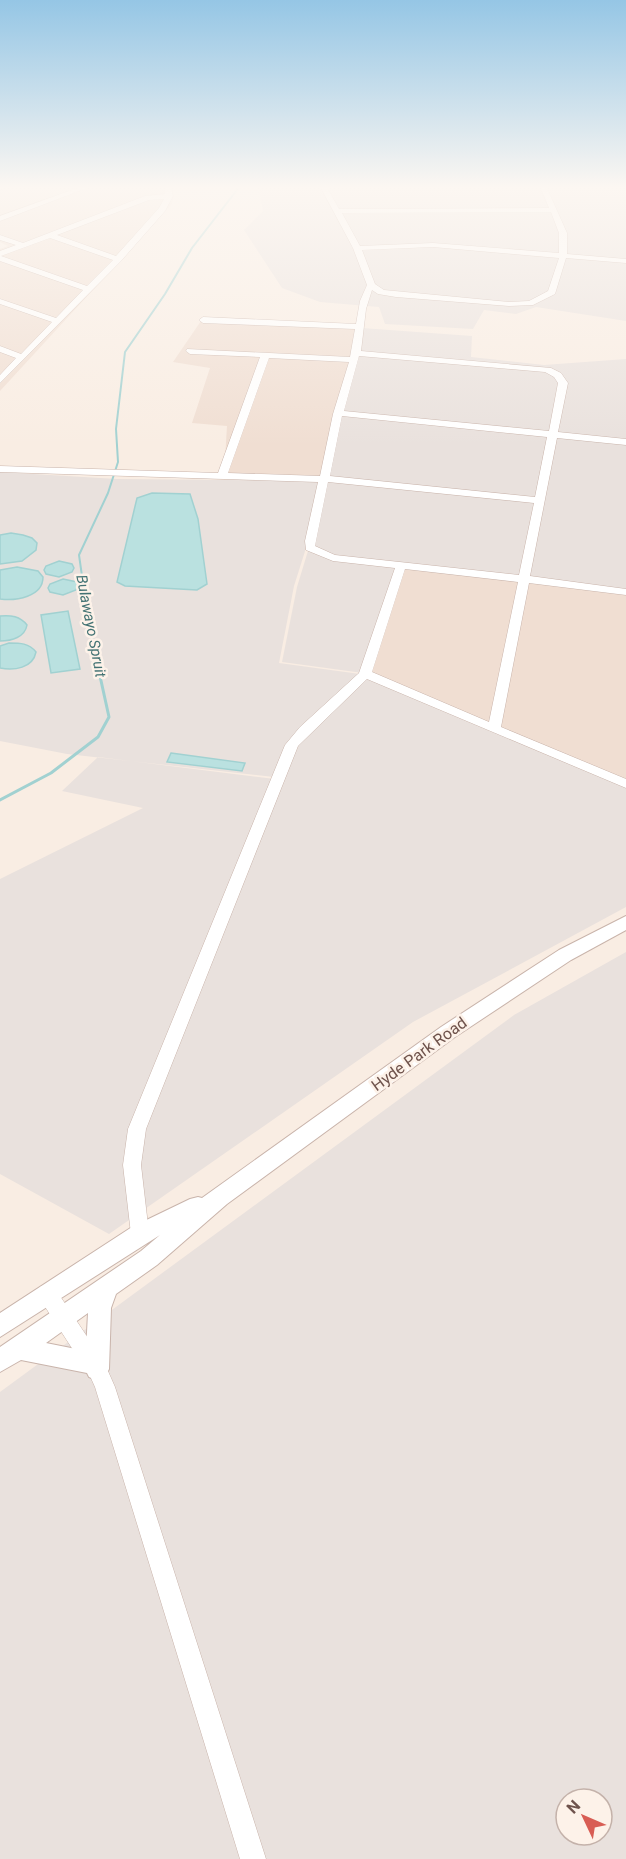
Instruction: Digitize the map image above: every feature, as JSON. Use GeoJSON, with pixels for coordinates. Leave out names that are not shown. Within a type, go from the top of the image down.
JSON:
{"type":"FeatureCollection","features":[{"type":"Feature","properties":{"kind":"street"},"geometry":{"type":"LineString","coordinates":[[42,273],[88,289]]}},
{"type":"Feature","properties":{"kind":"street"},"geometry":{"type":"LineString","coordinates":[[0,380],[104,273]]}},
{"type":"Feature","properties":{"kind":"street"},"geometry":{"type":"LineString","coordinates":[[366,273],[371,285],[381,292],[509,304],[530,303],[552,292],[558,273]]}},
{"type":"Feature","properties":{"kind":"street"},"geometry":{"type":"LineString","coordinates":[[371,285],[365,294],[355,357],[339,413],[310,548],[333,558],[626,592]]}},
{"type":"Feature","properties":{"kind":"street"},"geometry":{"type":"LineString","coordinates":[[0,301],[56,321]]}},
{"type":"Feature","properties":{"kind":"street"},"geometry":{"type":"LineString","coordinates":[[202,320],[359,327]]}},
{"type":"Feature","properties":{"kind":"street"},"geometry":{"type":"LineString","coordinates":[[0,349],[21,357]]}},
{"type":"Feature","properties":{"kind":"street"},"geometry":{"type":"LineString","coordinates":[[190,351],[265,356],[448,359],[552,371],[563,383],[494,729]]}},
{"type":"Feature","properties":{"kind":"street"},"geometry":{"type":"LineString","coordinates":[[222,477],[265,356]]}},
{"type":"Feature","properties":{"kind":"street"},"geometry":{"type":"LineString","coordinates":[[339,413],[626,442]]}},
{"type":"Feature","properties":{"kind":"street"},"geometry":{"type":"LineString","coordinates":[[0,470],[326,479],[540,501]]}},
{"type":"Feature","properties":{"kind":"street"},"geometry":{"type":"LineString","coordinates":[[140,1234],[132,1165],[137,1129],[292,745],[305,729],[365,674],[401,566]]}},
{"type":"Feature","properties":{"kind":"street"},"geometry":{"type":"LineString","coordinates":[[365,674],[626,784]]}},
{"type":"Feature","properties":{"kind":"street","name":"Hyde Park Road"},"geometry":{"type":"LineString","coordinates":[[9,1354],[149,1258],[219,1197],[448,1032],[565,955],[626,922]]}},
{"type":"Feature","properties":{"kind":"street","name":"Hyde Park Road"},"geometry":{"type":"LineString","coordinates":[[0,1326],[140,1234],[219,1197]]}},
{"type":"Feature","properties":{"kind":"street"},"geometry":{"type":"LineString","coordinates":[[95,1366],[100,1308],[107,1286]]}},
{"type":"Feature","properties":{"kind":"street"},"geometry":{"type":"LineString","coordinates":[[47,1293],[95,1366],[105,1387],[253,1859]]}},
{"type":"Feature","properties":{"kind":"street"},"geometry":{"type":"LineString","coordinates":[[9,1354],[95,1366]]}},
{"type":"Feature","properties":{"kind":"shaded area"},"geometry":{"type":"Polygon","coordinates":[[[0,273],[109,273],[0,391],[0,273]]]}},
{"type":"Feature","properties":{"kind":"shaded area"},"geometry":{"type":"Polygon","coordinates":[[[272,273],[626,273],[626,321],[536,307],[516,314],[484,310],[473,329],[385,324],[379,307],[320,302],[282,288],[272,273]]]}},
{"type":"Feature","properties":{"kind":"shaded area"},"geometry":{"type":"Polygon","coordinates":[[[203,318],[362,328],[324,478],[224,476],[227,426],[192,423],[210,368],[173,362],[203,318]]]}},
{"type":"Feature","properties":{"kind":"shaded area"},"geometry":{"type":"Polygon","coordinates":[[[362,328],[472,336],[471,357],[544,365],[626,359],[626,591],[401,565],[363,673],[282,662],[297,587],[311,541],[362,328]]]}},
{"type":"Feature","properties":{"kind":"shaded area"},"geometry":{"type":"Polygon","coordinates":[[[0,472],[117,479],[322,481],[306,536],[306,548],[294,586],[279,663],[360,674],[302,727],[274,777],[67,754],[0,741],[0,472]]]}},
{"type":"Feature","properties":{"kind":"shaded area"},"geometry":{"type":"Polygon","coordinates":[[[402,566],[626,593],[626,781],[368,674],[402,566]]]}},
{"type":"Feature","properties":{"kind":"shaded area"},"geometry":{"type":"Polygon","coordinates":[[[366,676],[626,786],[626,907],[413,1022],[109,1234],[0,1174],[0,879],[143,808],[62,791],[98,757],[283,780],[302,738],[366,676]]]}},
{"type":"Feature","properties":{"kind":"shaded area"},"geometry":{"type":"Polygon","coordinates":[[[626,952],[626,1859],[0,1859],[0,1392],[514,1015],[626,952]]]}},
{"type":"Feature","properties":{"kind":"water"},"geometry":{"type":"Polygon","coordinates":[[[152,493],[190,494],[198,519],[207,584],[197,590],[125,586],[117,582],[137,498],[152,493]]]}},
{"type":"Feature","properties":{"kind":"water"},"geometry":{"type":"Polygon","coordinates":[[[11,533],[32,538],[37,543],[36,550],[22,561],[0,564],[0,535],[11,533]]]}},
{"type":"Feature","properties":{"kind":"water"},"geometry":{"type":"Polygon","coordinates":[[[59,561],[72,564],[74,568],[72,572],[59,577],[46,574],[44,570],[46,566],[59,561]]]}},
{"type":"Feature","properties":{"kind":"water"},"geometry":{"type":"Polygon","coordinates":[[[17,567],[38,571],[43,577],[42,584],[39,589],[28,596],[0,599],[0,570],[17,567]]]}},
{"type":"Feature","properties":{"kind":"water"},"geometry":{"type":"Polygon","coordinates":[[[63,579],[77,582],[76,590],[63,595],[50,592],[48,588],[50,584],[63,579]]]}},
{"type":"Feature","properties":{"kind":"water"},"geometry":{"type":"Polygon","coordinates":[[[68,611],[80,669],[51,673],[41,615],[68,611]]]}},
{"type":"Feature","properties":{"kind":"water"},"geometry":{"type":"Polygon","coordinates":[[[0,616],[12,616],[24,622],[27,625],[24,633],[17,638],[0,641],[0,616]]]}},
{"type":"Feature","properties":{"kind":"water"},"geometry":{"type":"Polygon","coordinates":[[[9,643],[27,645],[36,652],[31,662],[22,667],[0,668],[0,646],[9,643]]]}},
{"type":"Feature","properties":{"kind":"water"},"geometry":{"type":"Polygon","coordinates":[[[171,753],[245,763],[242,771],[167,762],[171,753]]]}},
{"type":"Feature","properties":{"kind":"waterway","name":"Bulawayo Spruit"},"geometry":{"type":"LineString","coordinates":[[88,618],[79,555],[108,493],[118,462],[116,429],[125,352],[177,273]]}},
{"type":"Feature","properties":{"kind":"waterway","name":"Bulawayo Spruit"},"geometry":{"type":"LineString","coordinates":[[0,800],[51,773],[98,737],[109,717],[87,617]]}}]}
